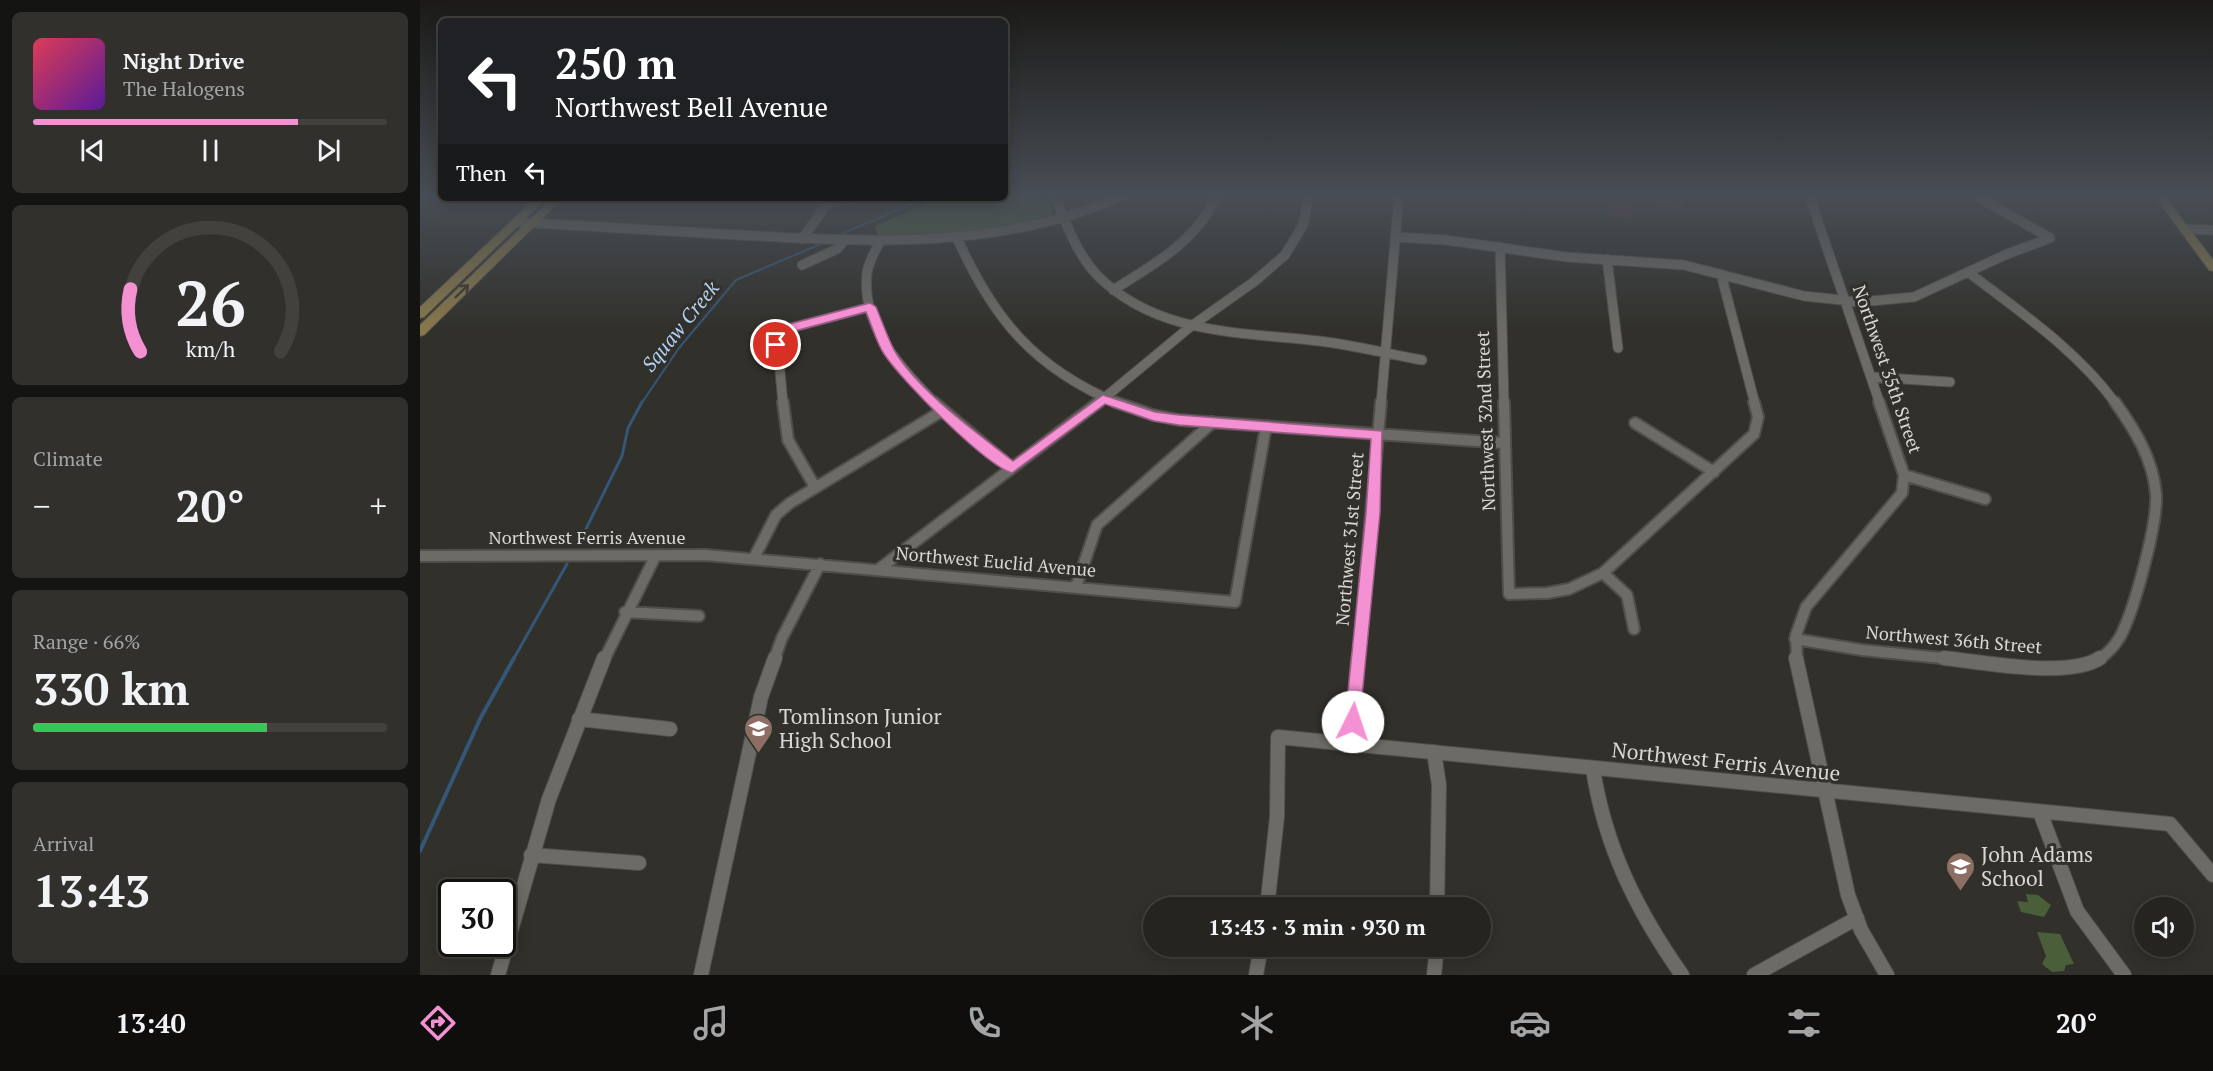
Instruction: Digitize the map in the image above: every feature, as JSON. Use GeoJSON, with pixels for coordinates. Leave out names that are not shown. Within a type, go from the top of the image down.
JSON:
{"type":"FeatureCollection","features":[{"type":"Feature","properties":{"kind":"main road"},"geometry":{"type":"LineString","coordinates":[[420,314],[497,240]]}},
{"type":"Feature","properties":{"kind":"main road"},"geometry":{"type":"LineString","coordinates":[[420,332],[515,240]]}},
{"type":"Feature","properties":{"kind":"main road"},"geometry":{"type":"LineString","coordinates":[[2193,240],[2213,268]]}},
{"type":"Feature","properties":{"kind":"street"},"geometry":{"type":"LineString","coordinates":[[831,240],[879,243],[918,240]]}},
{"type":"Feature","properties":{"kind":"street"},"geometry":{"type":"LineString","coordinates":[[958,240],[976,279],[998,314],[1023,342],[1066,375],[1103,399],[1154,417],[1505,443]]}},
{"type":"Feature","properties":{"kind":"street"},"geometry":{"type":"LineString","coordinates":[[1075,240],[1096,274],[1113,290],[1139,307],[1190,327],[1224,334],[1321,342],[1422,360]]}},
{"type":"Feature","properties":{"kind":"street"},"geometry":{"type":"LineString","coordinates":[[1113,290],[1185,240]]}},
{"type":"Feature","properties":{"kind":"street"},"geometry":{"type":"LineString","coordinates":[[879,569],[1103,399],[1190,327],[1255,281],[1286,255],[1294,240]]}},
{"type":"Feature","properties":{"kind":"street","name":"Northwest 31st Street"},"geometry":{"type":"LineString","coordinates":[[1351,744],[1373,513],[1377,434],[1387,354],[1395,240]]}},
{"type":"Feature","properties":{"kind":"street"},"geometry":{"type":"LineString","coordinates":[[1450,240],[1607,259],[1684,265],[1804,296],[1887,301],[1914,297],[2044,240]]}},
{"type":"Feature","properties":{"kind":"street","name":"Northwest 35th Street"},"geometry":{"type":"LineString","coordinates":[[1825,240],[1905,475],[1902,493],[1806,607],[1797,623],[1795,653],[1848,895],[1857,918],[1887,975]]}},
{"type":"Feature","properties":{"kind":"street"},"geometry":{"type":"LineString","coordinates":[[802,265],[837,249],[841,241]]}},
{"type":"Feature","properties":{"kind":"street"},"geometry":{"type":"LineString","coordinates":[[879,243],[867,273],[870,307],[889,351],[909,378],[942,411],[1012,468]]}},
{"type":"Feature","properties":{"kind":"street","name":"Northwest 32nd Street"},"geometry":{"type":"LineString","coordinates":[[1500,247],[1509,594],[1568,592],[1585,585],[1603,573]]}},
{"type":"Feature","properties":{"kind":"street"},"geometry":{"type":"LineString","coordinates":[[1607,259],[1618,348]]}},
{"type":"Feature","properties":{"kind":"street","name":"Northwest 36th Street"},"geometry":{"type":"LineString","coordinates":[[1795,639],[1923,657],[2030,667],[2085,664],[2108,653],[2124,633],[2142,570],[2157,495],[2150,462],[2139,435],[2128,416],[2057,344],[2027,316],[1968,272]]}},
{"type":"Feature","properties":{"kind":"street"},"geometry":{"type":"LineString","coordinates":[[1634,629],[1632,609],[1627,596],[1603,573],[1754,434],[1758,417],[1721,274]]}},
{"type":"Feature","properties":{"kind":"street"},"geometry":{"type":"LineString","coordinates":[[814,487],[788,440],[778,366],[777,338],[787,329],[870,307]]}},
{"type":"Feature","properties":{"kind":"street"},"geometry":{"type":"LineString","coordinates":[[1872,377],[1950,382]]}},
{"type":"Feature","properties":{"kind":"street"},"geometry":{"type":"LineString","coordinates":[[754,558],[776,516],[814,487],[942,411]]}},
{"type":"Feature","properties":{"kind":"street"},"geometry":{"type":"LineString","coordinates":[[1076,586],[1097,525],[1213,422]]}},
{"type":"Feature","properties":{"kind":"street"},"geometry":{"type":"LineString","coordinates":[[1635,423],[1713,472]]}},
{"type":"Feature","properties":{"kind":"street","name":"Northwest Euclid Avenue"},"geometry":{"type":"LineString","coordinates":[[754,558],[1235,602],[1266,426]]}},
{"type":"Feature","properties":{"kind":"street"},"geometry":{"type":"LineString","coordinates":[[1905,475],[1985,499]]}},
{"type":"Feature","properties":{"kind":"street"},"geometry":{"type":"LineString","coordinates":[[498,975],[531,855],[579,719],[625,612],[656,555]]}},
{"type":"Feature","properties":{"kind":"street","name":"Northwest Ferris Avenue"},"geometry":{"type":"LineString","coordinates":[[420,556],[656,555],[754,558]]}},
{"type":"Feature","properties":{"kind":"street"},"geometry":{"type":"LineString","coordinates":[[701,975],[761,697],[782,638],[820,564]]}},
{"type":"Feature","properties":{"kind":"street"},"geometry":{"type":"LineString","coordinates":[[625,612],[699,616]]}},
{"type":"Feature","properties":{"kind":"street"},"geometry":{"type":"LineString","coordinates":[[579,719],[670,729]]}},
{"type":"Feature","properties":{"kind":"street","name":"Northwest Ferris Avenue"},"geometry":{"type":"LineString","coordinates":[[1268,897],[1277,817],[1278,737],[2170,824],[2213,875]]}},
{"type":"Feature","properties":{"kind":"street"},"geometry":{"type":"LineString","coordinates":[[1434,752],[1439,785],[1437,897]]}},
{"type":"Feature","properties":{"kind":"street"},"geometry":{"type":"LineString","coordinates":[[1593,769],[1596,798],[1609,847],[1646,920],[1682,975]]}},
{"type":"Feature","properties":{"kind":"street"},"geometry":{"type":"LineString","coordinates":[[2040,812],[2078,911],[2124,975]]}},
{"type":"Feature","properties":{"kind":"street"},"geometry":{"type":"LineString","coordinates":[[531,855],[639,863]]}},
{"type":"Feature","properties":{"kind":"street"},"geometry":{"type":"LineString","coordinates":[[1754,975],[1857,918]]}},
{"type":"Feature","properties":{"kind":"street"},"geometry":{"type":"LineString","coordinates":[[1256,975],[1259,957]]}},
{"type":"Feature","properties":{"kind":"street"},"geometry":{"type":"LineString","coordinates":[[1434,975],[1436,957]]}},
{"type":"Feature","properties":{"kind":"green space"},"geometry":{"type":"Polygon","coordinates":[[[2026,894],[2038,895],[2051,905],[2044,917],[2021,912],[2017,901],[2028,902],[2026,894]]]}},
{"type":"Feature","properties":{"kind":"green space"},"geometry":{"type":"Polygon","coordinates":[[[2037,932],[2060,934],[2074,964],[2066,965],[2064,971],[2052,972],[2042,964],[2046,956],[2037,932]]]}},
{"type":"Feature","properties":{"kind":"waterway","name":"Squaw Creek"},"geometry":{"type":"LineString","coordinates":[[641,404],[679,348],[736,280],[823,243]]}},
{"type":"Feature","properties":{"kind":"waterway","name":"Squaw Creek"},"geometry":{"type":"LineString","coordinates":[[578,545],[622,456],[628,428],[642,402]]}},
{"type":"Feature","properties":{"kind":"waterway","name":"Squaw Creek"},"geometry":{"type":"LineString","coordinates":[[513,660],[567,564]]}},
{"type":"Feature","properties":{"kind":"waterway","name":"Squaw Creek"},"geometry":{"type":"LineString","coordinates":[[420,851],[481,717],[514,658]]}},
{"type":"Feature","properties":{"kind":"place","name":"Tomlinson Junior High School"},"geometry":{"type":"Point","coordinates":[758,754]}},
{"type":"Feature","properties":{"kind":"place","name":"John Adams School"},"geometry":{"type":"Point","coordinates":[1960,892]}},
{"type":"Feature","properties":{"kind":"route"},"geometry":{"type":"LineString","coordinates":[[776,345],[780,333],[787,329],[870,307],[889,351],[909,378],[966,432],[1012,468],[1103,399],[1154,417],[1377,434],[1373,513],[1353,722]]}}]}
